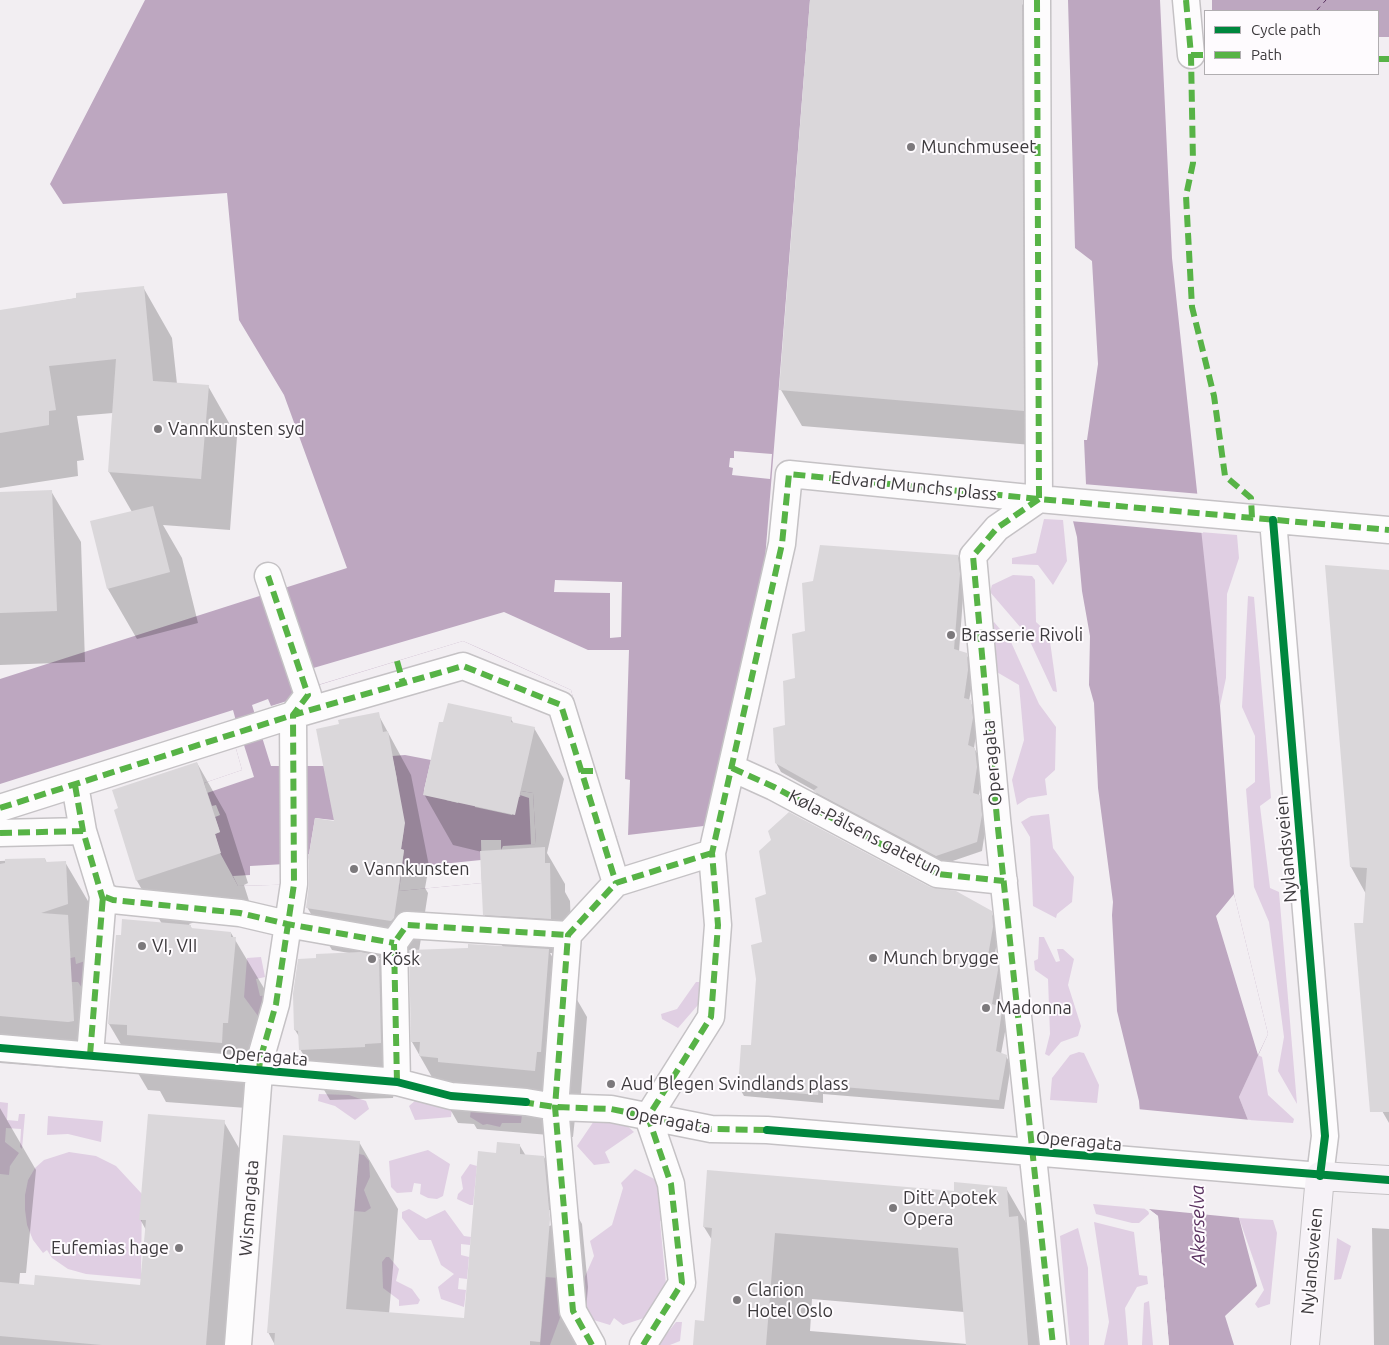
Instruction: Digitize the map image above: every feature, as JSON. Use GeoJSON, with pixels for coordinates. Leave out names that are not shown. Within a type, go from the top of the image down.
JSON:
{"type":"FeatureCollection","features":[{"type":"Feature","properties":{"kind":"main road","name":"Operagata"},"geometry":{"type":"LineString","coordinates":[[1320,1176],[1389,1180]]}},
{"type":"Feature","properties":{"kind":"main road","name":"Nylandsveien"},"geometry":{"type":"LineString","coordinates":[[1305,1345],[1320,1176]]}},
{"type":"Feature","properties":{"kind":"street"},"geometry":{"type":"LineString","coordinates":[[1037,0],[1039,499]]}},
{"type":"Feature","properties":{"kind":"street"},"geometry":{"type":"LineString","coordinates":[[1186,0],[1191,55]]}},
{"type":"Feature","properties":{"kind":"street","name":"Edvard Munchs plass"},"geometry":{"type":"LineString","coordinates":[[732,768],[782,544],[789,474],[1039,499],[1389,530]]}},
{"type":"Feature","properties":{"kind":"street","name":"Operagata"},"geometry":{"type":"LineString","coordinates":[[1039,499],[997,528],[973,556],[1004,881],[1053,1345]]}},
{"type":"Feature","properties":{"kind":"street","name":"Nylandsveien"},"geometry":{"type":"LineString","coordinates":[[1273,520],[1325,1136],[1320,1176]]}},
{"type":"Feature","properties":{"kind":"street"},"geometry":{"type":"LineString","coordinates":[[268,576],[308,695],[293,715]]}},
{"type":"Feature","properties":{"kind":"street"},"geometry":{"type":"LineString","coordinates":[[0,808],[293,715],[400,672],[463,666],[561,705],[587,771],[616,883]]}},
{"type":"Feature","properties":{"kind":"street","name":"Operagata"},"geometry":{"type":"LineString","coordinates":[[259,1071],[276,1004],[294,884],[293,715]]}},
{"type":"Feature","properties":{"kind":"street"},"geometry":{"type":"LineString","coordinates":[[644,1345],[682,1283],[671,1184],[648,1117],[710,1017],[718,924],[712,853],[732,768]]}},
{"type":"Feature","properties":{"kind":"street","name":"Køla-Pålsens gatetun"},"geometry":{"type":"LineString","coordinates":[[732,768],[774,787],[938,874],[1004,881]]}},
{"type":"Feature","properties":{"kind":"street"},"geometry":{"type":"LineString","coordinates":[[75,785],[83,831],[103,896],[90,1055]]}},
{"type":"Feature","properties":{"kind":"street"},"geometry":{"type":"LineString","coordinates":[[0,833],[83,831]]}},
{"type":"Feature","properties":{"kind":"street"},"geometry":{"type":"LineString","coordinates":[[592,1345],[573,1311],[555,1107],[568,935],[616,883],[712,853]]}},
{"type":"Feature","properties":{"kind":"street"},"geometry":{"type":"LineString","coordinates":[[103,896],[113,900],[240,913],[287,924],[394,943]]}},
{"type":"Feature","properties":{"kind":"street"},"geometry":{"type":"LineString","coordinates":[[397,1082],[394,943],[408,925],[568,935]]}},
{"type":"Feature","properties":{"kind":"street","name":"Operagata"},"geometry":{"type":"LineString","coordinates":[[0,1048],[397,1082],[451,1096],[526,1102],[555,1107],[611,1109],[711,1129],[767,1130],[1320,1176]]}},
{"type":"Feature","properties":{"kind":"street","name":"Wismargata"},"geometry":{"type":"LineString","coordinates":[[238,1345],[259,1071]]}},
{"type":"Feature","properties":{"kind":"shaded area"},"geometry":{"type":"Polygon","coordinates":[[[1044,519],[1063,520],[1067,561],[1053,585],[1038,565],[1012,564],[1012,558],[1036,553],[1044,519]]]}},
{"type":"Feature","properties":{"kind":"shaded area"},"geometry":{"type":"Polygon","coordinates":[[[1200,532],[1237,535],[1239,558],[1227,594],[1226,678],[1220,706],[1200,532]]]}},
{"type":"Feature","properties":{"kind":"shaded area"},"geometry":{"type":"Polygon","coordinates":[[[1013,575],[1032,576],[1035,580],[1036,622],[1049,634],[1057,692],[1053,691],[1027,635],[990,592],[992,585],[1013,575]]]}},
{"type":"Feature","properties":{"kind":"shaded area"},"geometry":{"type":"Polygon","coordinates":[[[1248,596],[1254,597],[1271,798],[1260,806],[1270,888],[1279,892],[1297,1104],[1278,1071],[1284,1037],[1269,922],[1254,887],[1246,789],[1255,782],[1255,736],[1242,707],[1248,596]]]}},
{"type":"Feature","properties":{"kind":"shaded area"},"geometry":{"type":"Polygon","coordinates":[[[994,622],[1011,642],[1039,704],[1056,727],[1055,770],[1045,779],[1047,795],[1028,798],[1017,805],[1012,780],[1024,740],[1019,685],[995,671],[991,625],[994,622]]]}},
{"type":"Feature","properties":{"kind":"shaded area"},"geometry":{"type":"Polygon","coordinates":[[[1049,814],[1053,848],[1074,877],[1072,902],[1057,914],[1056,918],[1033,906],[1030,837],[1021,822],[1031,816],[1049,814]]]}},
{"type":"Feature","properties":{"kind":"shaded area"},"geometry":{"type":"Polygon","coordinates":[[[1039,937],[1044,937],[1056,962],[1060,961],[1057,949],[1063,949],[1074,959],[1068,985],[1081,1026],[1078,1036],[1061,1042],[1049,1056],[1045,1054],[1050,1034],[1048,979],[1035,970],[1034,961],[1038,959],[1039,937]]]}},
{"type":"Feature","properties":{"kind":"shaded area"},"geometry":{"type":"Polygon","coordinates":[[[75,957],[76,964],[94,958],[91,989],[82,988],[78,982],[67,982],[66,959],[75,957]]]}},
{"type":"Feature","properties":{"kind":"shaded area"},"geometry":{"type":"Polygon","coordinates":[[[261,957],[265,977],[256,979],[260,996],[268,995],[270,1004],[258,1016],[244,997],[247,958],[261,957]]]}},
{"type":"Feature","properties":{"kind":"shaded area"},"geometry":{"type":"Polygon","coordinates":[[[696,982],[705,982],[704,998],[678,1028],[662,1019],[661,1014],[677,1009],[696,982]]]}},
{"type":"Feature","properties":{"kind":"shaded area"},"geometry":{"type":"Polygon","coordinates":[[[1079,1052],[1084,1053],[1099,1085],[1097,1103],[1050,1100],[1052,1078],[1070,1055],[1079,1052]]]}},
{"type":"Feature","properties":{"kind":"shaded area"},"geometry":{"type":"Polygon","coordinates":[[[1258,1055],[1262,1057],[1268,1095],[1294,1119],[1293,1123],[1248,1120],[1239,1097],[1258,1055]]]}},
{"type":"Feature","properties":{"kind":"shaded area"},"geometry":{"type":"Polygon","coordinates":[[[319,1094],[349,1095],[366,1101],[369,1109],[355,1120],[335,1106],[318,1101],[319,1094]]]}},
{"type":"Feature","properties":{"kind":"shaded area"},"geometry":{"type":"Polygon","coordinates":[[[416,1100],[452,1108],[451,1117],[415,1120],[409,1106],[416,1100]]]}},
{"type":"Feature","properties":{"kind":"shaded area"},"geometry":{"type":"Polygon","coordinates":[[[0,1102],[8,1103],[7,1120],[18,1121],[19,1114],[25,1114],[22,1149],[20,1147],[21,1129],[6,1128],[5,1142],[19,1153],[10,1166],[9,1175],[0,1174],[0,1102]]]}},
{"type":"Feature","properties":{"kind":"shaded area"},"geometry":{"type":"Polygon","coordinates":[[[471,1109],[522,1115],[521,1123],[502,1123],[500,1127],[483,1125],[470,1117],[471,1109]]]}},
{"type":"Feature","properties":{"kind":"shaded area"},"geometry":{"type":"Polygon","coordinates":[[[611,1111],[634,1132],[605,1152],[610,1163],[594,1165],[577,1146],[598,1115],[611,1111]]]}},
{"type":"Feature","properties":{"kind":"shaded area"},"geometry":{"type":"Polygon","coordinates":[[[48,1116],[103,1121],[101,1142],[68,1134],[47,1135],[48,1116]]]}},
{"type":"Feature","properties":{"kind":"shaded area"},"geometry":{"type":"Polygon","coordinates":[[[428,1150],[450,1164],[443,1196],[437,1199],[428,1198],[420,1194],[421,1184],[414,1183],[412,1192],[397,1193],[391,1187],[389,1161],[428,1150]]]}},
{"type":"Feature","properties":{"kind":"shaded area"},"geometry":{"type":"Polygon","coordinates":[[[69,1152],[96,1156],[116,1166],[142,1194],[141,1279],[86,1274],[68,1269],[52,1258],[47,1250],[43,1253],[33,1240],[27,1225],[25,1210],[28,1180],[35,1168],[44,1160],[69,1152]]]}},
{"type":"Feature","properties":{"kind":"shaded area"},"geometry":{"type":"Polygon","coordinates":[[[359,1154],[364,1155],[369,1161],[370,1177],[364,1190],[371,1208],[365,1212],[354,1211],[359,1154]]]}},
{"type":"Feature","properties":{"kind":"shaded area"},"geometry":{"type":"Polygon","coordinates":[[[470,1164],[477,1166],[473,1205],[457,1199],[458,1194],[463,1189],[461,1177],[470,1164]]]}},
{"type":"Feature","properties":{"kind":"shaded area"},"geometry":{"type":"Polygon","coordinates":[[[635,1169],[664,1184],[665,1218],[660,1221],[667,1295],[655,1300],[647,1317],[623,1325],[614,1318],[610,1325],[587,1318],[579,1290],[594,1256],[590,1241],[612,1225],[623,1188],[621,1183],[635,1169]]]}},
{"type":"Feature","properties":{"kind":"shaded area"},"geometry":{"type":"Polygon","coordinates":[[[1093,1204],[1148,1209],[1149,1214],[1139,1223],[1132,1223],[1096,1214],[1093,1204]]]}},
{"type":"Feature","properties":{"kind":"shaded area"},"geometry":{"type":"Polygon","coordinates":[[[409,1209],[426,1219],[445,1210],[464,1236],[471,1237],[470,1245],[461,1244],[461,1255],[469,1257],[467,1279],[459,1278],[458,1289],[466,1290],[464,1307],[441,1299],[438,1287],[454,1274],[441,1265],[431,1240],[419,1240],[402,1218],[402,1212],[409,1209]]]}},
{"type":"Feature","properties":{"kind":"shaded area"},"geometry":{"type":"Polygon","coordinates":[[[1239,1218],[1273,1220],[1277,1233],[1270,1304],[1258,1308],[1255,1304],[1264,1290],[1239,1218]]]}},
{"type":"Feature","properties":{"kind":"shaded area"},"geometry":{"type":"Polygon","coordinates":[[[1094,1222],[1134,1232],[1139,1275],[1147,1276],[1148,1284],[1137,1287],[1125,1308],[1128,1345],[1104,1345],[1109,1322],[1094,1222]]]}},
{"type":"Feature","properties":{"kind":"shaded area"},"geometry":{"type":"Polygon","coordinates":[[[1078,1228],[1088,1268],[1089,1345],[1070,1345],[1060,1236],[1078,1228]]]}},
{"type":"Feature","properties":{"kind":"shaded area"},"geometry":{"type":"Polygon","coordinates":[[[1337,1238],[1351,1246],[1341,1279],[1334,1280],[1337,1238]]]}},
{"type":"Feature","properties":{"kind":"shaded area"},"geometry":{"type":"Polygon","coordinates":[[[386,1257],[389,1257],[399,1269],[396,1281],[412,1289],[420,1300],[418,1304],[399,1306],[399,1300],[383,1288],[382,1262],[386,1257]]]}},
{"type":"Feature","properties":{"kind":"shaded area"},"geometry":{"type":"Polygon","coordinates":[[[546,1277],[559,1278],[561,1315],[550,1345],[540,1345],[546,1277]]]}},
{"type":"Feature","properties":{"kind":"shaded area"},"geometry":{"type":"Polygon","coordinates":[[[1149,1301],[1153,1345],[1142,1345],[1144,1303],[1149,1301]]]}},
{"type":"Feature","properties":{"kind":"shaded area"},"geometry":{"type":"Polygon","coordinates":[[[676,1322],[682,1322],[680,1341],[670,1345],[658,1345],[676,1322]]]}},
{"type":"Feature","properties":{"kind":"water"},"geometry":{"type":"Polygon","coordinates":[[[145,0],[810,0],[763,584],[712,825],[611,837],[571,690],[463,641],[299,691],[300,697],[271,706],[268,699],[252,705],[271,766],[324,766],[329,792],[397,779],[392,756],[405,755],[431,760],[424,790],[447,795],[446,800],[458,803],[459,799],[475,802],[475,807],[512,815],[516,796],[520,797],[521,791],[533,793],[536,844],[503,846],[501,850],[501,840],[481,840],[482,883],[399,891],[404,850],[401,849],[404,828],[315,818],[304,884],[238,886],[220,853],[215,834],[220,832],[215,817],[220,815],[216,805],[212,806],[204,783],[242,770],[235,745],[0,801],[0,679],[347,568],[284,395],[239,320],[227,193],[63,204],[50,184],[145,0]]]}},
{"type":"Feature","properties":{"kind":"water","name":"Akerselva"},"geometry":{"type":"Polygon","coordinates":[[[1068,0],[1160,0],[1172,258],[1220,706],[1234,894],[1268,1034],[1239,1097],[1248,1120],[1239,1218],[1257,1286],[1225,1316],[1234,1345],[1169,1345],[1158,1216],[1148,1209],[1139,1101],[1117,1011],[1113,902],[1098,788],[1094,703],[1089,685],[1090,636],[1082,591],[1077,537],[1073,521],[1086,484],[1084,440],[1087,440],[1098,364],[1092,261],[1075,248],[1068,0]]]}},
{"type":"Feature","properties":{"kind":"water"},"geometry":{"type":"Polygon","coordinates":[[[1212,0],[1389,0],[1389,37],[1379,37],[1379,10],[1212,10],[1212,0]]]}},
{"type":"Feature","properties":{"kind":"pier"},"geometry":{"type":"Polygon","coordinates":[[[734,451],[772,454],[770,479],[732,475],[733,468],[729,467],[730,458],[734,458],[734,451]]]}},
{"type":"Feature","properties":{"kind":"pier"},"geometry":{"type":"Polygon","coordinates":[[[1083,484],[1201,494],[1203,533],[1070,521],[1083,484]]]}},
{"type":"Feature","properties":{"kind":"pier"},"geometry":{"type":"Polygon","coordinates":[[[555,580],[622,582],[621,637],[610,638],[610,593],[554,592],[555,580]]]}},
{"type":"Feature","properties":{"kind":"pier"},"geometry":{"type":"Polygon","coordinates":[[[504,612],[588,650],[629,650],[625,779],[630,780],[628,836],[611,837],[571,690],[463,641],[298,691],[293,674],[504,612]]]}},
{"type":"Feature","properties":{"kind":"pier"},"geometry":{"type":"Polygon","coordinates":[[[233,710],[236,721],[0,801],[0,784],[233,710]]]}},
{"type":"Feature","properties":{"kind":"pier"},"geometry":{"type":"Polygon","coordinates":[[[243,742],[254,777],[207,793],[204,783],[242,770],[235,745],[243,742]]]}},
{"type":"Feature","properties":{"kind":"pier"},"geometry":{"type":"Polygon","coordinates":[[[521,791],[533,793],[536,844],[531,845],[529,798],[520,795],[521,791]]]}},
{"type":"Feature","properties":{"kind":"pier"},"geometry":{"type":"Polygon","coordinates":[[[309,854],[304,884],[238,886],[233,876],[250,875],[250,866],[285,864],[309,854]]]}},
{"type":"Feature","properties":{"kind":"pier"},"geometry":{"type":"Polygon","coordinates":[[[481,860],[482,883],[399,891],[402,868],[481,860]]]}},
{"type":"Feature","properties":{"kind":"pier"},"geometry":{"type":"Polygon","coordinates":[[[1234,894],[1268,1034],[1258,1055],[1216,916],[1234,894]]]}},
{"type":"Feature","properties":{"kind":"pier"},"geometry":{"type":"Polygon","coordinates":[[[1137,1109],[1251,1120],[1241,1218],[1149,1209],[1158,1216],[1169,1345],[1166,1345],[1156,1217],[1145,1209],[1137,1109]]]}},
{"type":"Feature","properties":{"kind":"building","name":"Munchmuseet"},"geometry":{"type":"Polygon","coordinates":[[[810,0],[1022,0],[1024,411],[779,390],[810,0]]]}},
{"type":"Feature","properties":{"kind":"building"},"geometry":{"type":"Polygon","coordinates":[[[144,286],[153,381],[209,385],[201,479],[108,472],[116,359],[49,366],[56,410],[49,411],[49,425],[0,433],[0,310],[76,298],[76,293],[144,286]]]}},
{"type":"Feature","properties":{"kind":"building"},"geometry":{"type":"Polygon","coordinates":[[[52,490],[57,611],[0,613],[0,492],[52,490]]]}},
{"type":"Feature","properties":{"kind":"building"},"geometry":{"type":"Polygon","coordinates":[[[153,506],[170,572],[107,589],[90,521],[153,506]]]}},
{"type":"Feature","properties":{"kind":"building"},"geometry":{"type":"Polygon","coordinates":[[[820,545],[958,555],[960,574],[954,649],[967,653],[968,670],[964,698],[971,700],[973,718],[968,745],[975,748],[977,767],[973,793],[980,795],[982,815],[977,842],[936,856],[813,791],[818,787],[775,763],[773,728],[785,725],[783,681],[795,678],[792,634],[805,631],[802,583],[813,581],[820,545]]]}},
{"type":"Feature","properties":{"kind":"building"},"geometry":{"type":"Polygon","coordinates":[[[1325,565],[1389,570],[1389,1112],[1370,1112],[1354,923],[1363,923],[1367,868],[1350,867],[1325,565]]]}},
{"type":"Feature","properties":{"kind":"building"},"geometry":{"type":"Polygon","coordinates":[[[448,703],[512,717],[511,722],[535,727],[515,815],[423,795],[439,722],[443,722],[448,703]]]}},
{"type":"Feature","properties":{"kind":"building"},"geometry":{"type":"Polygon","coordinates":[[[379,712],[383,732],[388,731],[405,823],[401,849],[404,850],[394,918],[391,921],[306,908],[309,884],[309,854],[315,818],[334,821],[316,729],[339,724],[338,720],[379,712]]]}},
{"type":"Feature","properties":{"kind":"building"},"geometry":{"type":"Polygon","coordinates":[[[197,762],[220,832],[215,834],[221,853],[136,881],[114,810],[118,808],[112,790],[197,762]]]}},
{"type":"Feature","properties":{"kind":"building","name":"Munch brygge"},"geometry":{"type":"Polygon","coordinates":[[[789,812],[930,887],[956,891],[992,911],[993,927],[988,956],[997,959],[998,970],[992,1004],[1002,1007],[996,1051],[1007,1055],[999,1100],[819,1085],[818,1095],[738,1088],[741,1045],[751,1045],[756,979],[751,945],[762,942],[755,898],[766,894],[759,851],[771,840],[768,831],[789,812]]]}},
{"type":"Feature","properties":{"kind":"building"},"geometry":{"type":"Polygon","coordinates":[[[545,847],[545,863],[550,863],[551,919],[483,915],[480,851],[545,847]]]}},
{"type":"Feature","properties":{"kind":"building"},"geometry":{"type":"Polygon","coordinates":[[[45,858],[46,862],[66,861],[68,904],[41,913],[68,915],[74,1021],[68,1022],[0,1016],[0,864],[5,863],[5,859],[45,858]]]}},
{"type":"Feature","properties":{"kind":"building"},"geometry":{"type":"Polygon","coordinates":[[[122,919],[191,925],[191,928],[231,932],[231,937],[236,937],[228,1023],[223,1023],[222,1043],[127,1035],[127,1025],[108,1024],[116,935],[121,935],[122,919]]]}},
{"type":"Feature","properties":{"kind":"building"},"geometry":{"type":"Polygon","coordinates":[[[468,944],[549,949],[541,1052],[537,1052],[535,1071],[438,1062],[438,1058],[419,1056],[420,1042],[411,1042],[409,950],[468,948],[468,944]]]}},
{"type":"Feature","properties":{"kind":"building"},"geometry":{"type":"Polygon","coordinates":[[[361,952],[379,956],[381,1043],[365,1044],[365,1047],[299,1050],[298,1031],[294,1030],[293,994],[298,959],[316,958],[316,954],[361,952]]]}},
{"type":"Feature","properties":{"kind":"building","name":"Eufemias hage"},"geometry":{"type":"Polygon","coordinates":[[[148,1114],[225,1120],[206,1345],[102,1345],[0,1336],[0,1282],[34,1285],[35,1275],[140,1285],[146,1220],[139,1220],[148,1114]]]}},
{"type":"Feature","properties":{"kind":"building"},"geometry":{"type":"Polygon","coordinates":[[[283,1135],[360,1141],[346,1309],[464,1318],[478,1151],[496,1153],[497,1142],[520,1144],[520,1154],[544,1156],[550,1219],[540,1342],[530,1341],[530,1345],[274,1345],[275,1333],[267,1333],[283,1135]]]}},
{"type":"Feature","properties":{"kind":"building"},"geometry":{"type":"Polygon","coordinates":[[[707,1170],[954,1191],[954,1182],[1007,1187],[1009,1217],[1018,1216],[1028,1345],[966,1345],[958,1248],[775,1233],[766,1345],[693,1345],[695,1320],[704,1321],[712,1228],[703,1227],[707,1170]]]}},
{"type":"Feature","properties":{"kind":"ferry route"},"geometry":{"type":"LineString","coordinates":[[1317,10],[1326,0]]}},
{"type":"Feature","properties":{"kind":"marked path"},"geometry":{"type":"LineString","coordinates":[[1037,0],[1039,499]]}},
{"type":"Feature","properties":{"kind":"marked path"},"geometry":{"type":"LineString","coordinates":[[1186,0],[1191,55],[1193,163],[1186,196],[1192,307],[1214,396],[1225,476],[1251,498],[1252,518]]}},
{"type":"Feature","properties":{"kind":"marked path"},"geometry":{"type":"LineString","coordinates":[[1191,55],[1204,55]]}},
{"type":"Feature","properties":{"kind":"marked path"},"geometry":{"type":"LineString","coordinates":[[1379,59],[1389,59]]}},
{"type":"Feature","properties":{"kind":"marked path"},"geometry":{"type":"LineString","coordinates":[[643,1345],[682,1283],[671,1184],[648,1117],[711,1017],[718,925],[712,853],[782,544],[789,474],[1039,499],[1389,530]]}},
{"type":"Feature","properties":{"kind":"marked path"},"geometry":{"type":"LineString","coordinates":[[1039,499],[997,528],[973,556],[997,819],[1053,1345]]}},
{"type":"Feature","properties":{"kind":"marked path"},"geometry":{"type":"LineString","coordinates":[[263,1071],[259,1071],[260,1060],[276,1004],[294,884],[293,715],[308,695],[268,576]]}},
{"type":"Feature","properties":{"kind":"marked path"},"geometry":{"type":"LineString","coordinates":[[397,661],[403,683]]}},
{"type":"Feature","properties":{"kind":"marked path"},"geometry":{"type":"LineString","coordinates":[[0,808],[293,715],[463,666],[561,705],[616,883]]}},
{"type":"Feature","properties":{"kind":"marked path"},"geometry":{"type":"LineString","coordinates":[[732,768],[774,787],[937,874],[1004,881]]}},
{"type":"Feature","properties":{"kind":"marked path"},"geometry":{"type":"LineString","coordinates":[[581,771],[593,771]]}},
{"type":"Feature","properties":{"kind":"marked path"},"geometry":{"type":"LineString","coordinates":[[75,785],[83,831],[103,900]]}},
{"type":"Feature","properties":{"kind":"marked path"},"geometry":{"type":"LineString","coordinates":[[0,833],[83,831]]}},
{"type":"Feature","properties":{"kind":"marked path"},"geometry":{"type":"LineString","coordinates":[[592,1345],[573,1311],[555,1107],[568,935],[616,883],[712,853]]}},
{"type":"Feature","properties":{"kind":"marked path"},"geometry":{"type":"LineString","coordinates":[[90,1055],[103,896],[113,900],[240,913],[287,924],[394,943]]}},
{"type":"Feature","properties":{"kind":"marked path"},"geometry":{"type":"LineString","coordinates":[[397,1082],[394,943],[407,925],[568,935]]}},
{"type":"Feature","properties":{"kind":"marked path"},"geometry":{"type":"LineString","coordinates":[[522,1102],[555,1107],[611,1109],[711,1129],[767,1130]]}},
{"type":"Feature","properties":{"kind":"cycle path"},"geometry":{"type":"LineString","coordinates":[[1273,520],[1325,1136],[1320,1176]]}},
{"type":"Feature","properties":{"kind":"cycle path"},"geometry":{"type":"LineString","coordinates":[[0,1048],[397,1082],[451,1096],[526,1102]]}},
{"type":"Feature","properties":{"kind":"cycle path"},"geometry":{"type":"LineString","coordinates":[[767,1130],[1389,1180]]}},
{"type":"Feature","properties":{"kind":"place","name":"Munchmuseet"},"geometry":{"type":"Point","coordinates":[911,147]}},
{"type":"Feature","properties":{"kind":"place","name":"Vannkunsten syd"},"geometry":{"type":"Point","coordinates":[158,429]}},
{"type":"Feature","properties":{"kind":"place","name":"Brasserie Rivoli"},"geometry":{"type":"Point","coordinates":[951,635]}},
{"type":"Feature","properties":{"kind":"place","name":"Vannkunsten"},"geometry":{"type":"Point","coordinates":[354,869]}},
{"type":"Feature","properties":{"kind":"place","name":"VI, VII"},"geometry":{"type":"Point","coordinates":[142,946]}},
{"type":"Feature","properties":{"kind":"place","name":"Munch brygge"},"geometry":{"type":"Point","coordinates":[873,958]}},
{"type":"Feature","properties":{"kind":"place","name":"Kösk"},"geometry":{"type":"Point","coordinates":[372,959]}},
{"type":"Feature","properties":{"kind":"place","name":"Madonna"},"geometry":{"type":"Point","coordinates":[986,1008]}},
{"type":"Feature","properties":{"kind":"place","name":"Aud Blegen Svindlands plass"},"geometry":{"type":"Point","coordinates":[611,1084]}},
{"type":"Feature","properties":{"kind":"place","name":"Ditt Apotek Opera"},"geometry":{"type":"Point","coordinates":[893,1208]}},
{"type":"Feature","properties":{"kind":"place","name":"Eufemias hage"},"geometry":{"type":"Point","coordinates":[179,1248]}},
{"type":"Feature","properties":{"kind":"place","name":"Clarion Hotel Oslo"},"geometry":{"type":"Point","coordinates":[737,1300]}}]}
